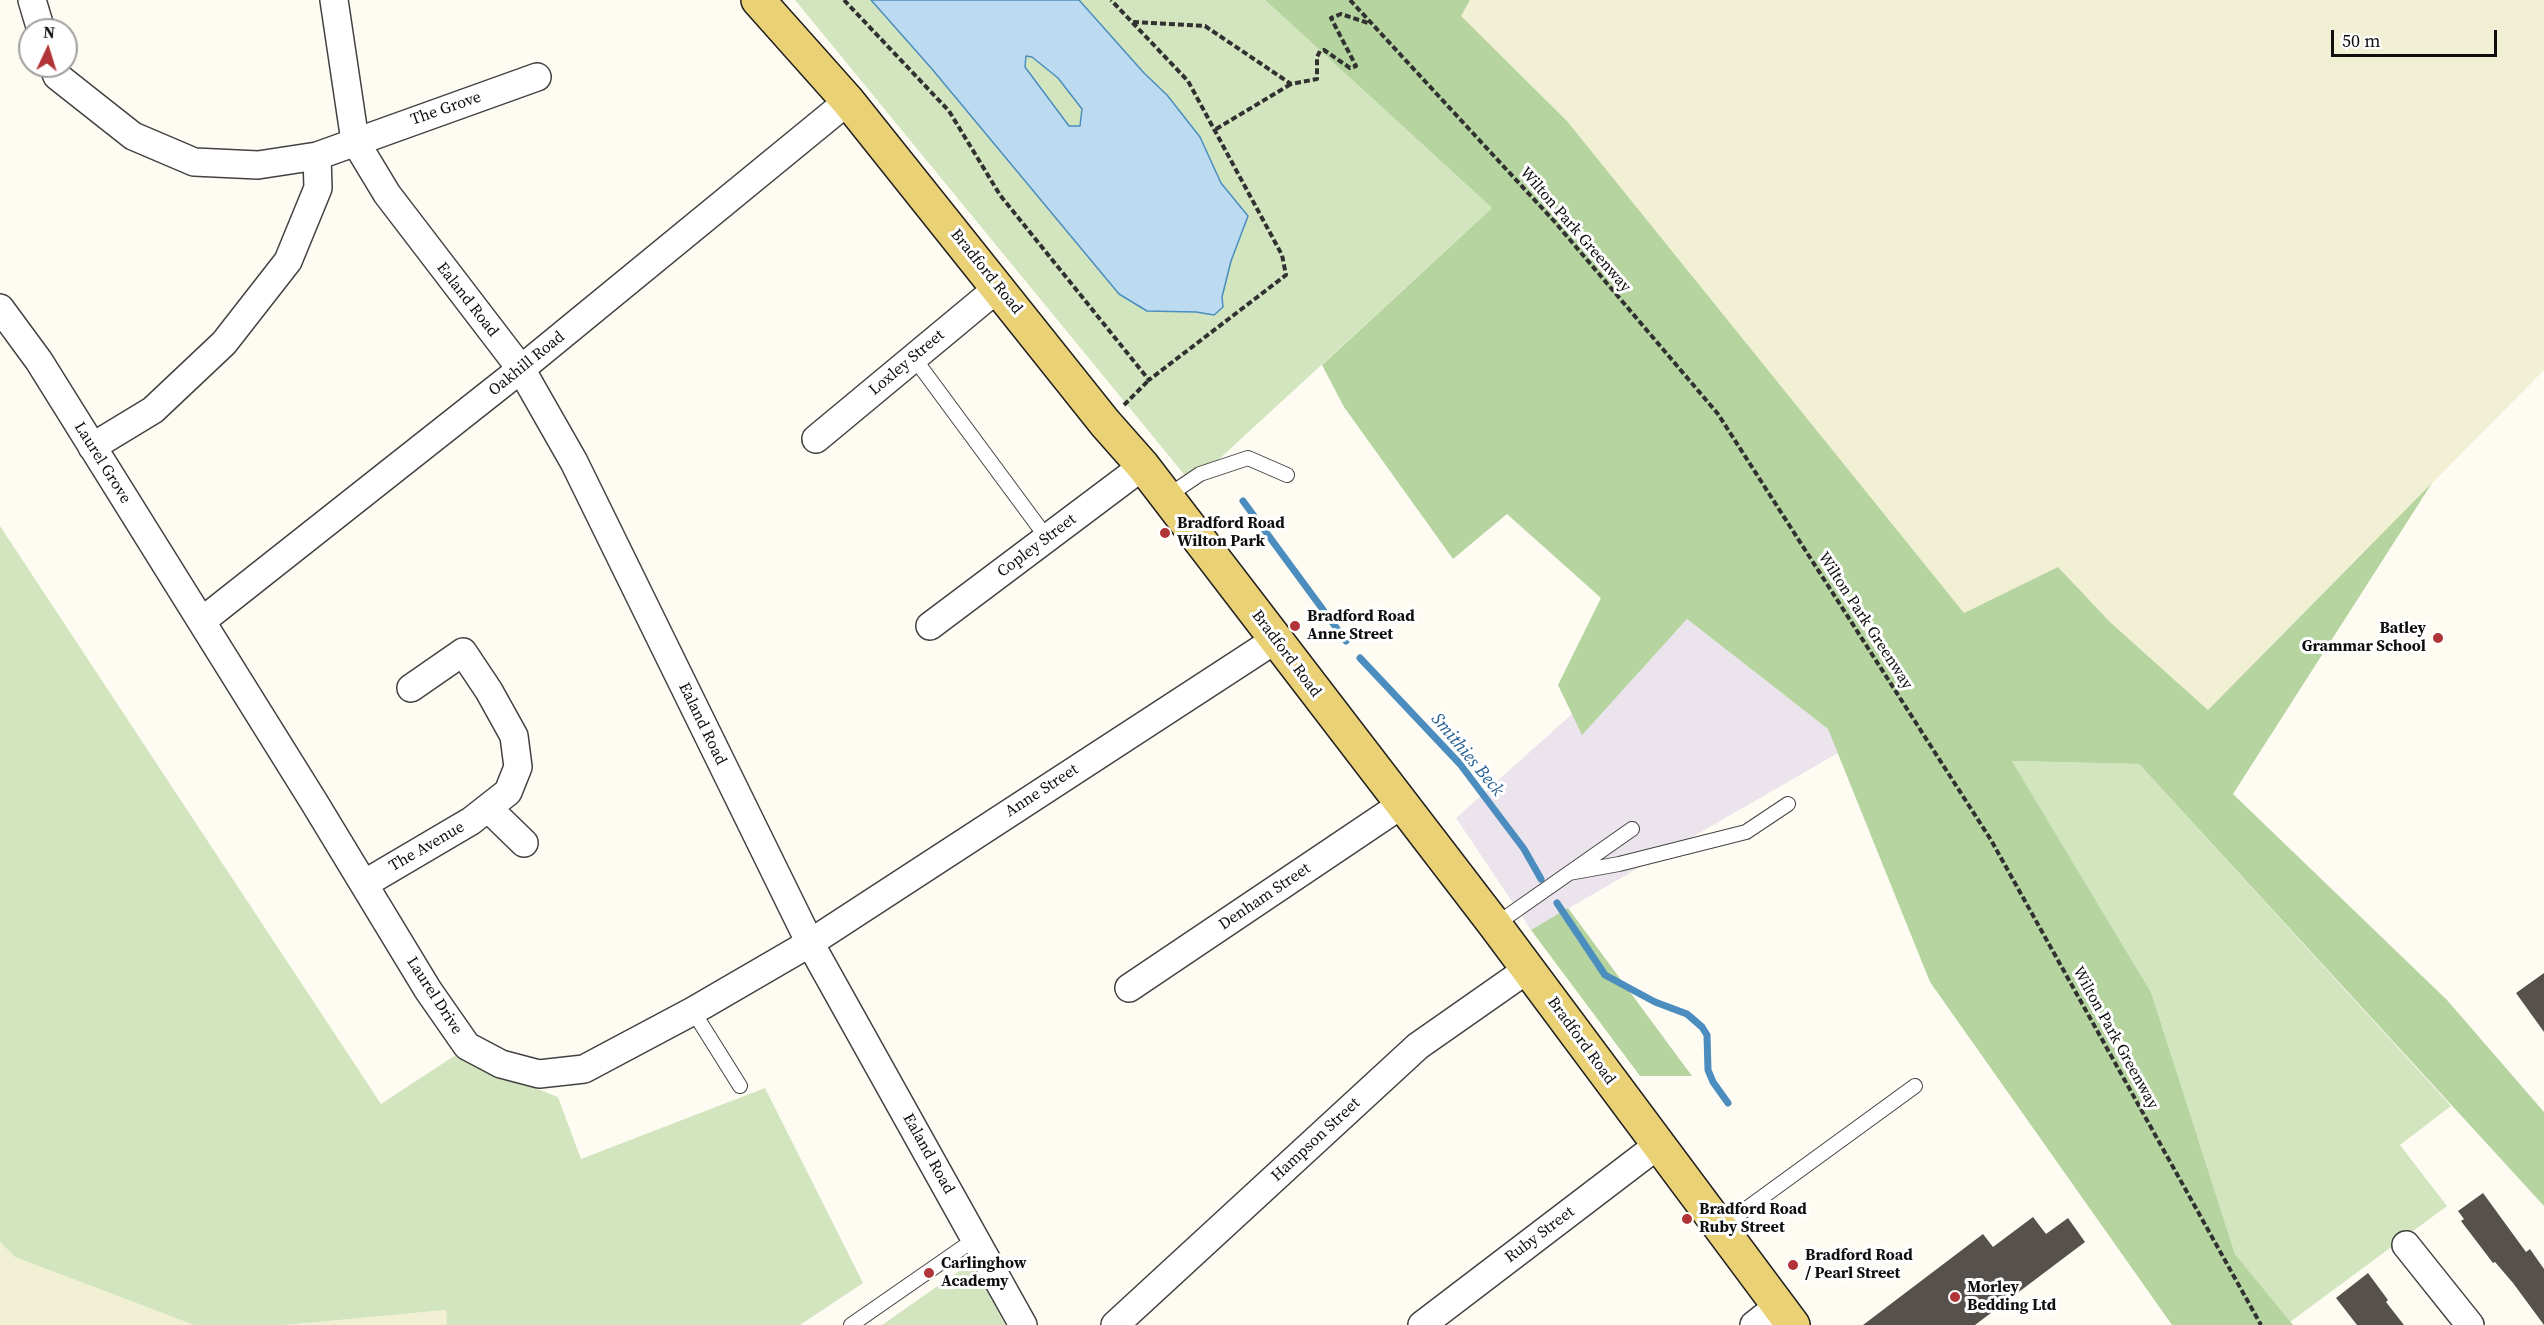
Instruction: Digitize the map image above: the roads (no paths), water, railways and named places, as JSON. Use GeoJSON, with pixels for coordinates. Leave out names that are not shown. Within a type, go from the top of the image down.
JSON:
{"type":"FeatureCollection","features":[{"type":"Feature","properties":{"kind":"main road","name":"Bradford Road"},"geometry":{"type":"LineString","coordinates":[[758,0],[848,101],[999,287],[1105,423],[1143,466],[1495,925],[1720,1228],[1775,1319]]}},
{"type":"Feature","properties":{"kind":"street"},"geometry":{"type":"LineString","coordinates":[[32,0],[37,18]]}},
{"type":"Feature","properties":{"kind":"street"},"geometry":{"type":"LineString","coordinates":[[334,0],[355,141]]}},
{"type":"Feature","properties":{"kind":"street","name":"The Grove"},"geometry":{"type":"LineString","coordinates":[[60,78],[133,136],[194,162],[258,165],[317,156],[537,77]]}},
{"type":"Feature","properties":{"kind":"street","name":"Oakhill Road"},"geometry":{"type":"LineString","coordinates":[[202,621],[521,369],[848,101]]}},
{"type":"Feature","properties":{"kind":"street","name":"Ealand Road"},"geometry":{"type":"LineString","coordinates":[[355,141],[387,194],[521,369],[574,462],[810,943],[1023,1325]]}},
{"type":"Feature","properties":{"kind":"street"},"geometry":{"type":"LineString","coordinates":[[92,447],[153,410],[224,343],[288,261],[318,188],[317,156]]}},
{"type":"Feature","properties":{"kind":"street","name":"Loxley Street"},"geometry":{"type":"LineString","coordinates":[[816,439],[999,287]]}},
{"type":"Feature","properties":{"kind":"street","name":"Laurel Grove"},"geometry":{"type":"LineString","coordinates":[[0,308],[39,361],[202,621]]}},
{"type":"Feature","properties":{"kind":"street","name":"Copley Street"},"geometry":{"type":"LineString","coordinates":[[930,626],[1143,466]]}},
{"type":"Feature","properties":{"kind":"street","name":"Laurel Drive"},"geometry":{"type":"LineString","coordinates":[[202,621],[428,990],[467,1046],[501,1064],[539,1074],[584,1069],[693,1011],[810,943]]}},
{"type":"Feature","properties":{"kind":"street","name":"Anne Street"},"geometry":{"type":"LineString","coordinates":[[810,943],[1275,640]]}},
{"type":"Feature","properties":{"kind":"street","name":"The Avenue"},"geometry":{"type":"LineString","coordinates":[[364,884],[471,821],[508,792],[518,767],[514,736],[489,691],[463,652],[411,688]]}},
{"type":"Feature","properties":{"kind":"street","name":"Denham Street"},"geometry":{"type":"LineString","coordinates":[[1129,988],[1401,805]]}},
{"type":"Feature","properties":{"kind":"street"},"geometry":{"type":"LineString","coordinates":[[488,808],[524,843]]}},
{"type":"Feature","properties":{"kind":"street","name":"Hampson Street"},"geometry":{"type":"LineString","coordinates":[[1115,1325],[1418,1046],[1528,969]]}},
{"type":"Feature","properties":{"kind":"street","name":"Ruby Street"},"geometry":{"type":"LineString","coordinates":[[1422,1325],[1658,1145]]}},
{"type":"Feature","properties":{"kind":"street"},"geometry":{"type":"LineString","coordinates":[[2406,1245],[2470,1325]]}},
{"type":"Feature","properties":{"kind":"lane"},"geometry":{"type":"LineString","coordinates":[[914,358],[1047,538]]}},
{"type":"Feature","properties":{"kind":"lane"},"geometry":{"type":"LineString","coordinates":[[1166,497],[1200,474],[1248,458],[1287,475]]}},
{"type":"Feature","properties":{"kind":"lane"},"geometry":{"type":"LineString","coordinates":[[1569,873],[1619,864],[1746,832],[1788,804]]}},
{"type":"Feature","properties":{"kind":"lane"},"geometry":{"type":"LineString","coordinates":[[1495,925],[1632,829]]}},
{"type":"Feature","properties":{"kind":"lane"},"geometry":{"type":"LineString","coordinates":[[693,1011],[740,1086]]}},
{"type":"Feature","properties":{"kind":"lane"},"geometry":{"type":"LineString","coordinates":[[1720,1228],[1915,1086]]}},
{"type":"Feature","properties":{"kind":"lane"},"geometry":{"type":"LineString","coordinates":[[851,1325],[975,1239]]}},
{"type":"Feature","properties":{"kind":"water"},"geometry":{"type":"Polygon","coordinates":[[[871,0],[1079,0],[1144,73],[1167,95],[1200,137],[1221,183],[1248,216],[1231,261],[1222,297],[1223,307],[1214,315],[1196,312],[1147,311],[1119,294],[932,69],[871,0]],[[1026,56],[1025,67],[1069,126],[1080,126],[1082,109],[1058,78],[1032,57],[1026,56]]]}},
{"type":"Feature","properties":{"kind":"waterway","name":"Smithies Beck"},"geometry":{"type":"LineString","coordinates":[[1243,501],[1346,641]]}},
{"type":"Feature","properties":{"kind":"waterway","name":"Smithies Beck"},"geometry":{"type":"LineString","coordinates":[[1360,658],[1460,764],[1524,849],[1541,879]]}},
{"type":"Feature","properties":{"kind":"waterway"},"geometry":{"type":"LineString","coordinates":[[1557,903],[1605,975],[1655,1002],[1687,1014],[1702,1027],[1707,1035],[1708,1070],[1713,1082],[1728,1103]]}},
{"type":"Feature","properties":{"kind":"place","name":"Bradford Road Wilton Park"},"geometry":{"type":"Point","coordinates":[1165,533]}},
{"type":"Feature","properties":{"kind":"place","name":"Bradford Road Anne Street"},"geometry":{"type":"Point","coordinates":[1295,626]}},
{"type":"Feature","properties":{"kind":"place","name":"Batley Grammar School"},"geometry":{"type":"Point","coordinates":[2438,638]}},
{"type":"Feature","properties":{"kind":"place","name":"Bradford Road Ruby Street"},"geometry":{"type":"Point","coordinates":[1687,1219]}},
{"type":"Feature","properties":{"kind":"place","name":"Bradford Road / Pearl Street"},"geometry":{"type":"Point","coordinates":[1793,1265]}},
{"type":"Feature","properties":{"kind":"place","name":"Carlinghow Academy"},"geometry":{"type":"Point","coordinates":[929,1273]}},
{"type":"Feature","properties":{"kind":"place","name":"Morley Bedding Ltd"},"geometry":{"type":"Point","coordinates":[1955,1297]}}]}
